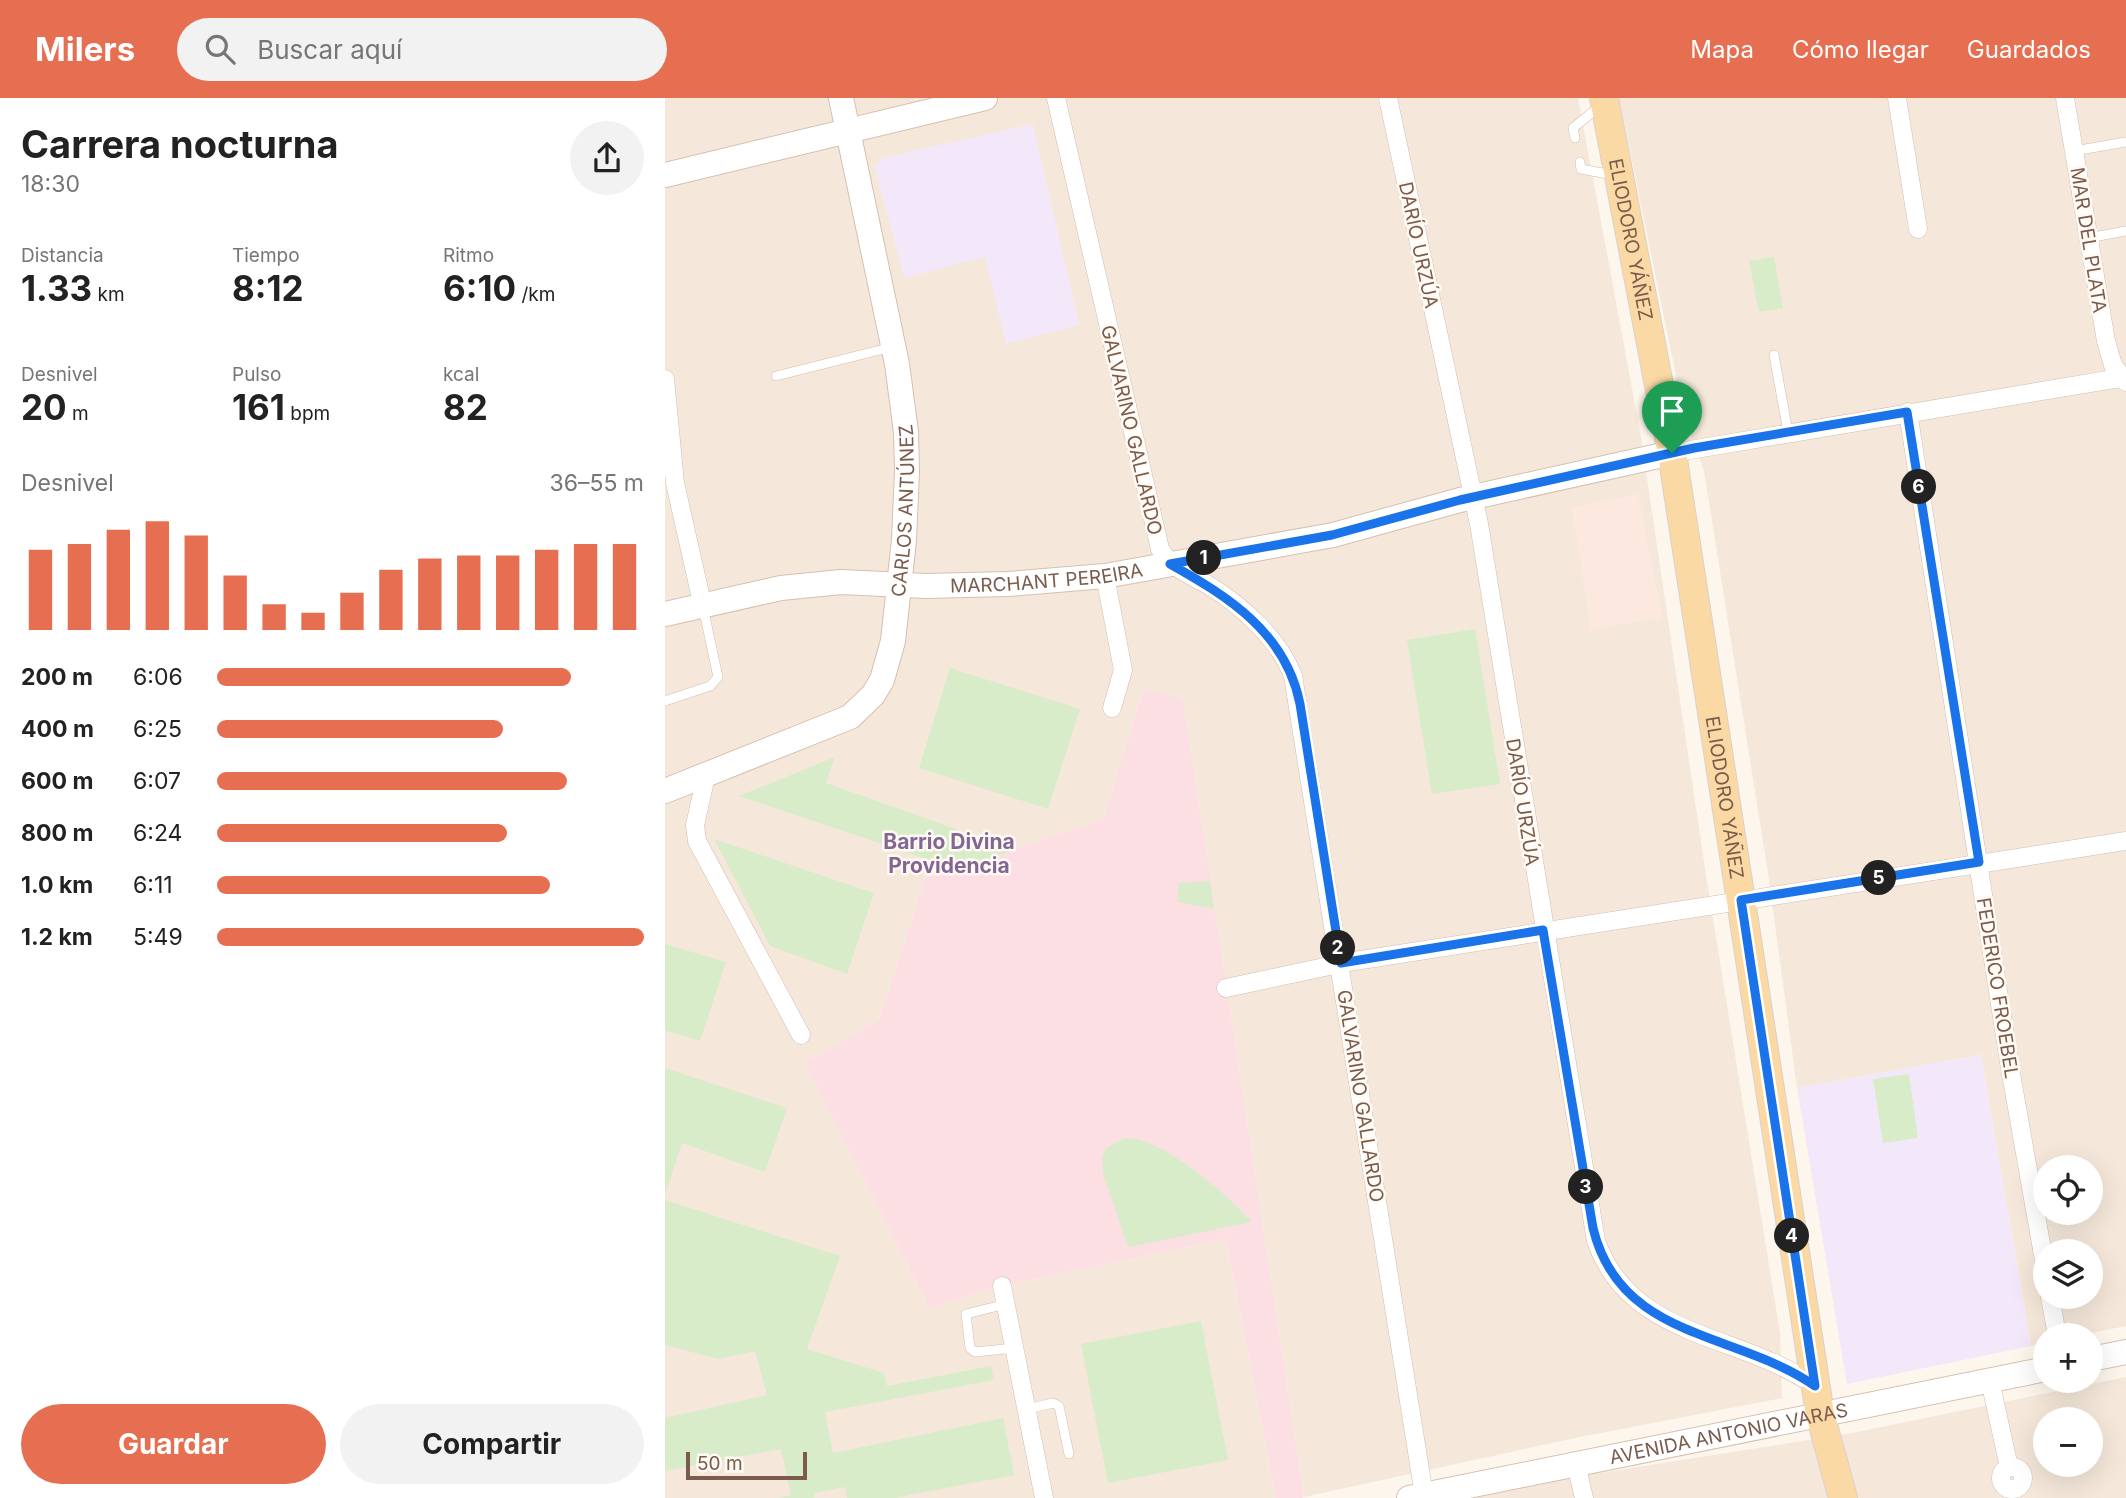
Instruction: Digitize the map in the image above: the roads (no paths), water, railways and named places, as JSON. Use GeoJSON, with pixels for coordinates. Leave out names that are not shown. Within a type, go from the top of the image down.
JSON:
{"type":"FeatureCollection","features":[{"type":"Feature","properties":{"kind":"main road","name":"ELIODORO YÁÑEZ"},"geometry":{"type":"LineString","coordinates":[[1604,100],[1672,453],[1815,1386],[1843,1498]]}},
{"type":"Feature","properties":{"kind":"street","name":"CARLOS ANTÚNEZ"},"geometry":{"type":"LineString","coordinates":[[665,790],[836,725],[862,708],[882,680],[888,662],[904,540],[906,432],[894,347],[841,98]]}},
{"type":"Feature","properties":{"kind":"street"},"geometry":{"type":"LineString","coordinates":[[665,174],[985,98]]}},
{"type":"Feature","properties":{"kind":"street","name":"GALVARINO GALLARDO"},"geometry":{"type":"LineString","coordinates":[[1056,98],[1157,540],[1170,564],[1234,604],[1272,642],[1289,665],[1300,704],[1341,963],[1417,1497]]}},
{"type":"Feature","properties":{"kind":"street","name":"DARÍO URZÚA"},"geometry":{"type":"LineString","coordinates":[[1388,98],[1474,498],[1543,930],[1593,1228],[1600,1253],[1613,1276],[1630,1297],[1658,1316],[1792,1371],[1815,1386]]}},
{"type":"Feature","properties":{"kind":"street"},"geometry":{"type":"LineString","coordinates":[[1897,98],[1918,229]]}},
{"type":"Feature","properties":{"kind":"street","name":"MAR DEL PLATA"},"geometry":{"type":"LineString","coordinates":[[2065,98],[2105,341],[2113,365],[2125,379]]}},
{"type":"Feature","properties":{"kind":"street"},"geometry":{"type":"LineString","coordinates":[[665,379],[675,484],[703,607]]}},
{"type":"Feature","properties":{"kind":"street","name":"MARCHANT PEREIRA"},"geometry":{"type":"LineString","coordinates":[[665,614],[809,585],[857,582],[1008,584],[1105,576],[1332,535],[1474,498],[1672,453],[1907,412],[2125,379]]}},
{"type":"Feature","properties":{"kind":"street","name":"FEDERICO FROEBEL"},"geometry":{"type":"LineString","coordinates":[[1907,412],[2010,1068],[2040,1239]]}},
{"type":"Feature","properties":{"kind":"street"},"geometry":{"type":"LineString","coordinates":[[1105,576],[1123,670],[1112,708]]}},
{"type":"Feature","properties":{"kind":"street"},"geometry":{"type":"LineString","coordinates":[[706,776],[695,825],[697,841],[801,1035]]}},
{"type":"Feature","properties":{"kind":"street"},"geometry":{"type":"LineString","coordinates":[[1226,988],[1341,963],[1543,930],[2126,841]]}},
{"type":"Feature","properties":{"kind":"street"},"geometry":{"type":"LineString","coordinates":[[1004,1295],[1044,1498]]}},
{"type":"Feature","properties":{"kind":"street"},"geometry":{"type":"LineString","coordinates":[[2103,1357],[2126,1352]]}},
{"type":"Feature","properties":{"kind":"street","name":"AVENIDA ANTONIO VARAS"},"geometry":{"type":"LineString","coordinates":[[1417,1497],[2033,1371]]}},
{"type":"Feature","properties":{"kind":"street"},"geometry":{"type":"LineString","coordinates":[[1990,1381],[2010,1466]]}},
{"type":"Feature","properties":{"kind":"street"},"geometry":{"type":"LineString","coordinates":[[1576,1464],[1584,1498]]}},
{"type":"Feature","properties":{"kind":"lane"},"geometry":{"type":"LineString","coordinates":[[1575,138],[1573,128],[1604,100]]}},
{"type":"Feature","properties":{"kind":"lane"},"geometry":{"type":"LineString","coordinates":[[2074,151],[2126,142]]}},
{"type":"Feature","properties":{"kind":"lane"},"geometry":{"type":"LineString","coordinates":[[1580,162],[1581,169],[1619,175]]}},
{"type":"Feature","properties":{"kind":"lane"},"geometry":{"type":"LineString","coordinates":[[2088,238],[2126,231]]}},
{"type":"Feature","properties":{"kind":"lane"},"geometry":{"type":"LineString","coordinates":[[776,376],[894,347]]}},
{"type":"Feature","properties":{"kind":"lane"},"geometry":{"type":"LineString","coordinates":[[1774,355],[1789,432]]}},
{"type":"Feature","properties":{"kind":"lane"},"geometry":{"type":"LineString","coordinates":[[665,701],[709,686],[718,677],[703,607]]}},
{"type":"Feature","properties":{"kind":"lane"},"geometry":{"type":"LineString","coordinates":[[1004,1295],[966,1314],[970,1348],[975,1352],[1014,1348]]}},
{"type":"Feature","properties":{"kind":"lane"},"geometry":{"type":"LineString","coordinates":[[1027,1409],[1053,1404],[1059,1406],[1069,1454]]}},
{"type":"Feature","properties":{"kind":"district","name":"Barrio Divina Providencia"},"geometry":{"type":"Point","coordinates":[949,854]}}]}
